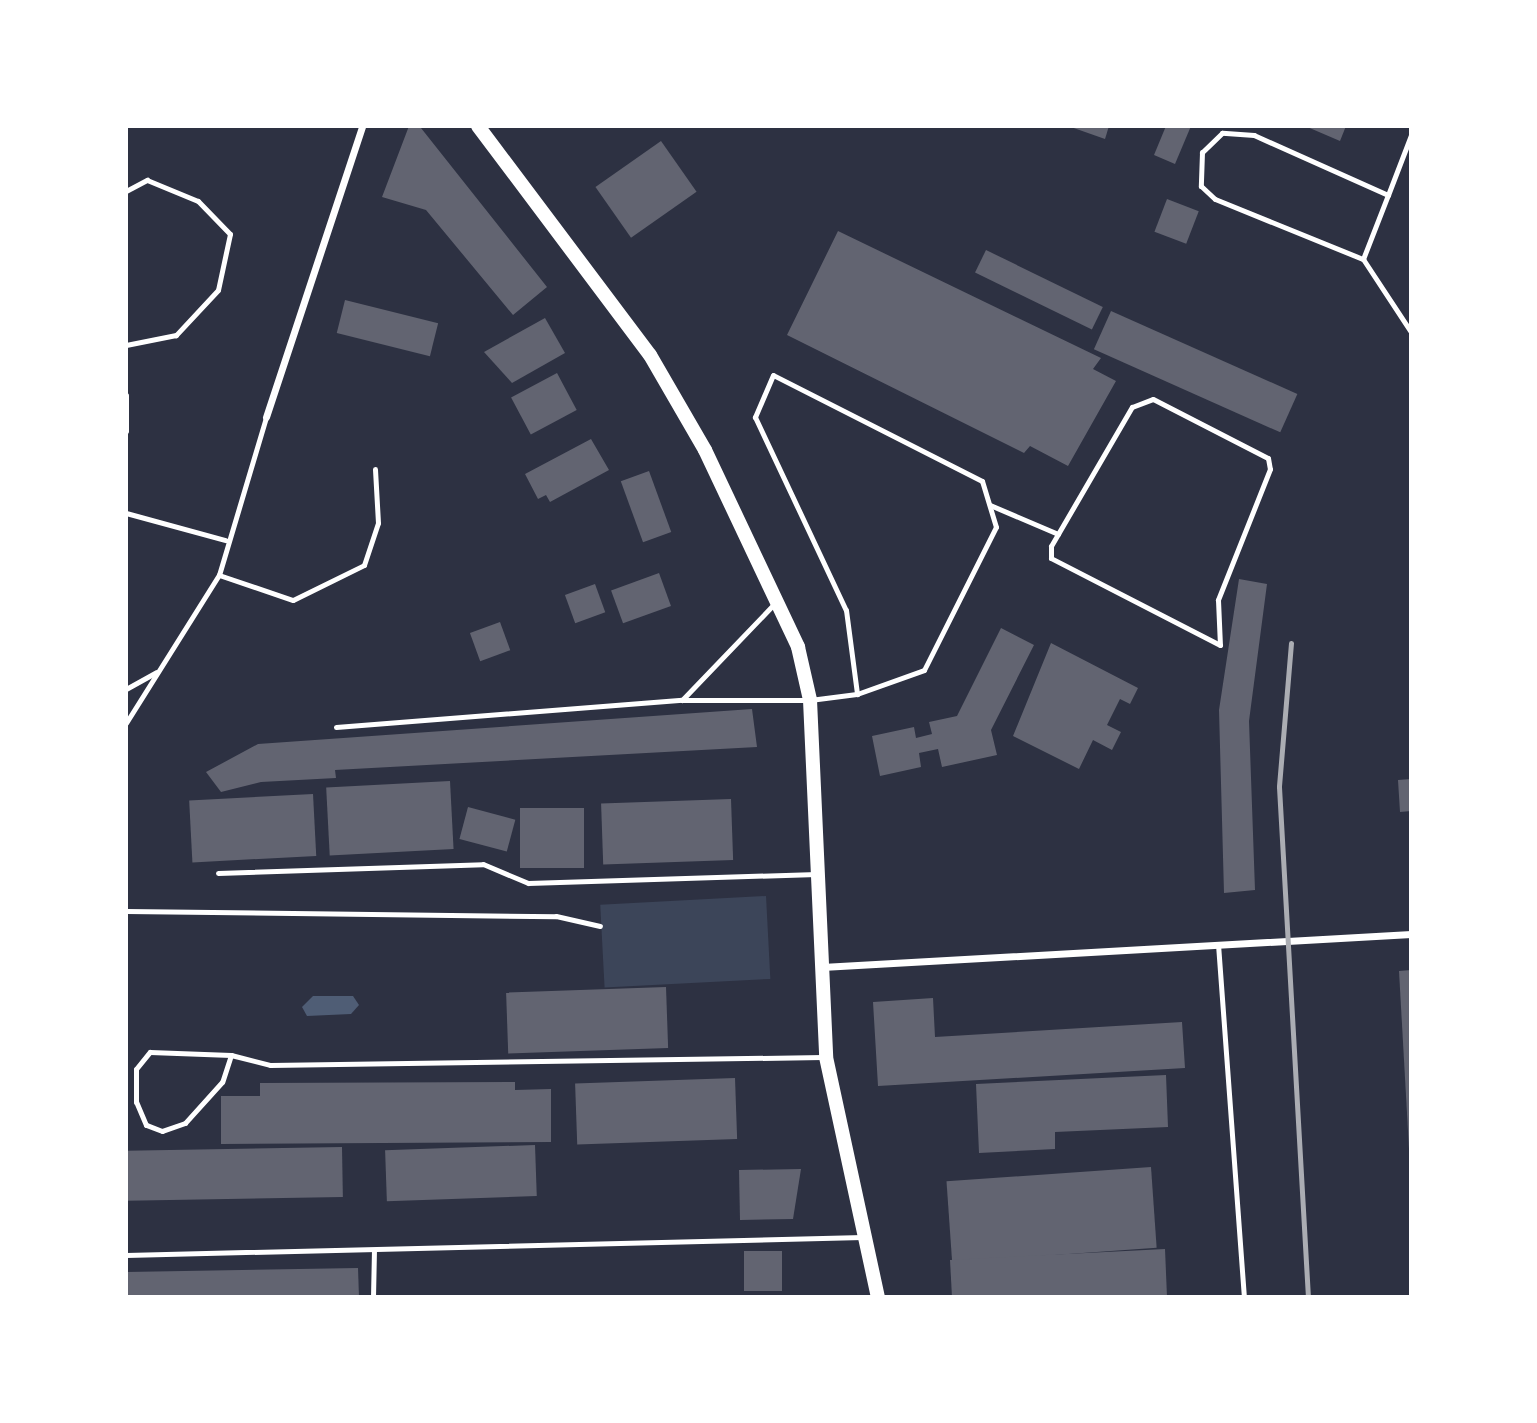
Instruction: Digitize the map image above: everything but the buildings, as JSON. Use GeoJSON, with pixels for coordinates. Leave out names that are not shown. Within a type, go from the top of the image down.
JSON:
{"type":"FeatureCollection","features":[{"type":"Feature","properties":{"kind":"main road"},"geometry":{"type":"LineString","coordinates":[[478,126],[650,355],[778,600],[798,647],[810,701],[820,874],[826,1057],[878,1297]]}},
{"type":"Feature","properties":{"kind":"street"},"geometry":{"type":"LineString","coordinates":[[267,417],[362,126]]}},
{"type":"Feature","properties":{"kind":"street"},"geometry":{"type":"LineString","coordinates":[[822,967],[1411,934]]}},
{"type":"Feature","properties":{"kind":"lane"},"geometry":{"type":"LineString","coordinates":[[1388,195],[1254,135],[1222,133],[1202,152],[1201,186],[1215,199],[1363,259],[1411,332]]}},
{"type":"Feature","properties":{"kind":"lane"},"geometry":{"type":"LineString","coordinates":[[1363,259],[1411,135]]}},
{"type":"Feature","properties":{"kind":"lane"},"geometry":{"type":"LineString","coordinates":[[126,191],[147,180],[198,201],[230,234],[218,290],[176,335],[126,345]]}},
{"type":"Feature","properties":{"kind":"lane"},"geometry":{"type":"LineString","coordinates":[[335,727],[682,700],[810,701],[858,694],[924,670],[996,527],[982,481],[773,375],[755,417],[846,610],[858,694]]}},
{"type":"Feature","properties":{"kind":"lane"},"geometry":{"type":"LineString","coordinates":[[126,395],[126,431]]}},
{"type":"Feature","properties":{"kind":"lane"},"geometry":{"type":"LineString","coordinates":[[1153,399],[1268,458],[1270,469],[1218,600],[1220,645],[1051,558],[1058,534],[1132,407],[1153,399]]}},
{"type":"Feature","properties":{"kind":"lane"},"geometry":{"type":"LineString","coordinates":[[126,723],[219,575],[225,540],[267,417]]}},
{"type":"Feature","properties":{"kind":"lane"},"geometry":{"type":"LineString","coordinates":[[219,575],[293,600],[364,565],[378,523],[375,470]]}},
{"type":"Feature","properties":{"kind":"lane"},"geometry":{"type":"LineString","coordinates":[[989,505],[1058,534]]}},
{"type":"Feature","properties":{"kind":"lane"},"geometry":{"type":"LineString","coordinates":[[126,513],[225,540]]}},
{"type":"Feature","properties":{"kind":"lane"},"geometry":{"type":"LineString","coordinates":[[682,700],[778,600]]}},
{"type":"Feature","properties":{"kind":"lane"},"geometry":{"type":"LineString","coordinates":[[126,689],[160,671]]}},
{"type":"Feature","properties":{"kind":"lane"},"geometry":{"type":"LineString","coordinates":[[218,873],[483,864],[528,883],[820,874]]}},
{"type":"Feature","properties":{"kind":"lane"},"geometry":{"type":"LineString","coordinates":[[126,911],[556,916],[600,926]]}},
{"type":"Feature","properties":{"kind":"lane"},"geometry":{"type":"LineString","coordinates":[[1217,944],[1244,1297]]}},
{"type":"Feature","properties":{"kind":"lane"},"geometry":{"type":"LineString","coordinates":[[231,1055],[222,1082],[185,1123],[162,1132],[146,1125],[136,1102],[136,1069],[150,1052],[231,1055],[270,1065],[826,1057]]}},
{"type":"Feature","properties":{"kind":"lane"},"geometry":{"type":"LineString","coordinates":[[126,1255],[866,1236]]}},
{"type":"Feature","properties":{"kind":"lane"},"geometry":{"type":"LineString","coordinates":[[373,1297],[374,1250]]}},
{"type":"Feature","properties":{"kind":"shaded area"},"geometry":{"type":"Polygon","coordinates":[[[766,896],[770,979],[605,988],[600,905],[766,896]]]}},
{"type":"Feature","properties":{"kind":"shaded area"},"geometry":{"type":"Polygon","coordinates":[[[313,996],[353,996],[359,1005],[351,1014],[307,1016],[302,1007],[313,996]]]}},
{"type":"Feature","properties":{"kind":"railway"},"geometry":{"type":"LineString","coordinates":[[1291,643],[1279,787],[1308,1297]]}}]}
